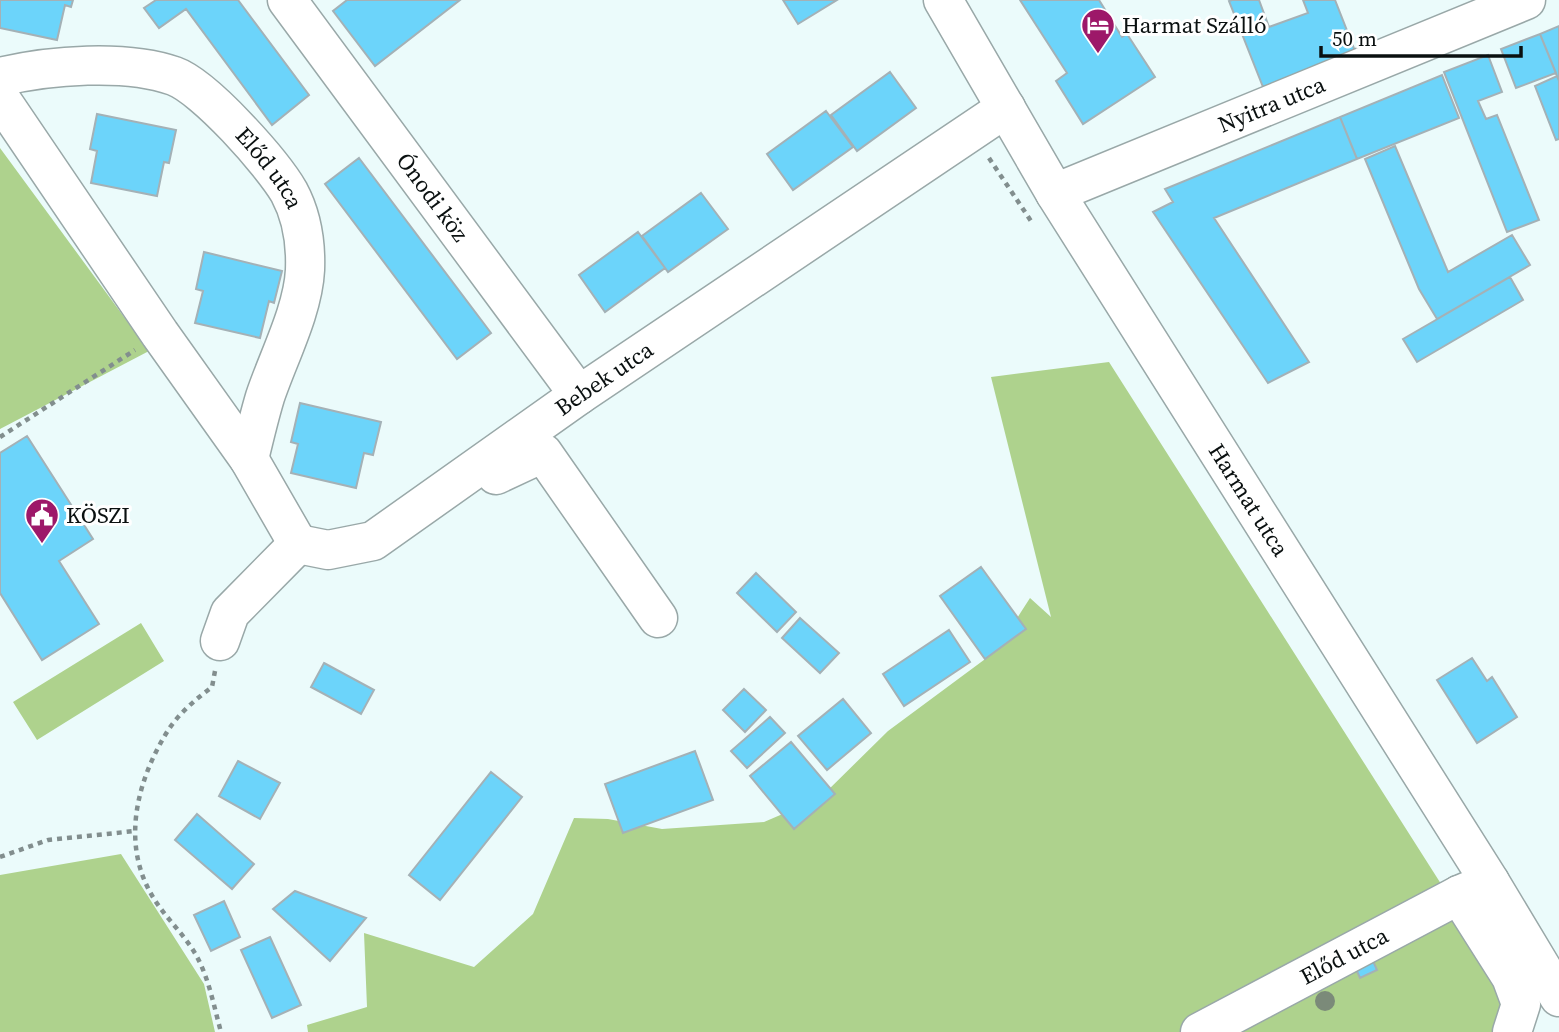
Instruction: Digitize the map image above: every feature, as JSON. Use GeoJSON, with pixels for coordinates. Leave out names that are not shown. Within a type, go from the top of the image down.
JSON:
{"type":"FeatureCollection","features":[{"type":"Feature","properties":{"kind":"street","name":"Ónodi köz"},"geometry":{"type":"LineString","coordinates":[[287,0],[579,395]]}},
{"type":"Feature","properties":{"kind":"street","name":"Harmat utca"},"geometry":{"type":"LineString","coordinates":[[943,0],[1055,193],[1475,889],[1559,997]]}},
{"type":"Feature","properties":{"kind":"street","name":"Nyitra utca"},"geometry":{"type":"LineString","coordinates":[[1055,193],[1526,0]]}},
{"type":"Feature","properties":{"kind":"street","name":"Előd utca"},"geometry":{"type":"LineString","coordinates":[[0,77],[20,72],[106,65],[143,68],[177,76],[212,103],[240,130],[290,194],[304,234],[304,273],[292,323],[266,395],[248,458]]}},
{"type":"Feature","properties":{"kind":"street"},"geometry":{"type":"LineString","coordinates":[[0,98],[160,334],[248,458],[298,544],[230,613],[219,641]]}},
{"type":"Feature","properties":{"kind":"street","name":"Bebek utca"},"geometry":{"type":"LineString","coordinates":[[298,544],[328,551],[373,541],[579,395],[1006,108]]}},
{"type":"Feature","properties":{"kind":"street"},"geometry":{"type":"LineString","coordinates":[[415,512],[543,453],[659,618]]}},
{"type":"Feature","properties":{"kind":"street","name":"Előd utca"},"geometry":{"type":"LineString","coordinates":[[1200,1032],[1475,889]]}},
{"type":"Feature","properties":{"kind":"street"},"geometry":{"type":"LineString","coordinates":[[1475,889],[1521,1004],[1512,1032]]}},
{"type":"Feature","properties":{"kind":"path"},"geometry":{"type":"LineString","coordinates":[[0,437],[160,334]]}},
{"type":"Feature","properties":{"kind":"path"},"geometry":{"type":"LineString","coordinates":[[219,641],[212,687],[196,699],[167,730],[147,772],[141,790],[135,850],[149,891],[197,956],[220,1032]]}},
{"type":"Feature","properties":{"kind":"path"},"geometry":{"type":"LineString","coordinates":[[0,857],[48,840],[135,831]]}},
{"type":"Feature","properties":{"kind":"green space"},"geometry":{"type":"Polygon","coordinates":[[[0,148],[149,351],[0,429],[0,148]]]}},
{"type":"Feature","properties":{"kind":"green space"},"geometry":{"type":"Polygon","coordinates":[[[1109,362],[1443,887],[1520,1032],[308,1032],[307,1025],[367,1007],[364,933],[474,967],[533,914],[574,818],[608,819],[662,829],[764,822],[820,798],[888,731],[996,651],[1030,598],[1051,617],[991,377],[1109,362]]]}},
{"type":"Feature","properties":{"kind":"green space"},"geometry":{"type":"Polygon","coordinates":[[[141,623],[164,661],[37,740],[13,702],[141,623]]]}},
{"type":"Feature","properties":{"kind":"green space"},"geometry":{"type":"Polygon","coordinates":[[[121,854],[204,984],[215,1032],[0,1032],[0,875],[121,854]]]}},
{"type":"Feature","properties":{"kind":"building"},"geometry":{"type":"Polygon","coordinates":[[[0,0],[73,0],[71,7],[65,5],[57,40],[0,28],[0,0]]]}},
{"type":"Feature","properties":{"kind":"building"},"geometry":{"type":"Polygon","coordinates":[[[156,0],[238,0],[309,95],[272,125],[186,9],[159,28],[144,8],[156,0]]]}},
{"type":"Feature","properties":{"kind":"building"},"geometry":{"type":"Polygon","coordinates":[[[347,0],[460,0],[375,66],[333,11],[347,0]]]}},
{"type":"Feature","properties":{"kind":"building"},"geometry":{"type":"Polygon","coordinates":[[[783,0],[837,0],[798,24],[783,0]]]}},
{"type":"Feature","properties":{"kind":"building","name":"Harmat Szálló"},"geometry":{"type":"Polygon","coordinates":[[[1020,0],[1099,0],[1122,37],[1127,34],[1155,77],[1083,124],[1056,81],[1067,73],[1020,0]]]}},
{"type":"Feature","properties":{"kind":"building"},"geometry":{"type":"Polygon","coordinates":[[[1259,0],[1269,27],[1308,13],[1303,0],[1335,0],[1355,51],[1263,87],[1229,1],[1259,0]]]}},
{"type":"Feature","properties":{"kind":"building"},"geometry":{"type":"Polygon","coordinates":[[[1559,26],[1559,81],[1540,34],[1559,26]]]}},
{"type":"Feature","properties":{"kind":"building"},"geometry":{"type":"Polygon","coordinates":[[[1540,34],[1556,73],[1516,88],[1501,49],[1540,34]]]}},
{"type":"Feature","properties":{"kind":"building"},"geometry":{"type":"Polygon","coordinates":[[[1488,55],[1502,92],[1478,101],[1486,119],[1497,115],[1539,220],[1507,232],[1444,72],[1488,55]]]}},
{"type":"Feature","properties":{"kind":"building"},"geometry":{"type":"Polygon","coordinates":[[[890,72],[916,108],[857,151],[831,115],[890,72]]]}},
{"type":"Feature","properties":{"kind":"building"},"geometry":{"type":"Polygon","coordinates":[[[1442,75],[1459,118],[1357,159],[1340,117],[1442,75]]]}},
{"type":"Feature","properties":{"kind":"building"},"geometry":{"type":"Polygon","coordinates":[[[1557,76],[1559,139],[1556,140],[1535,86],[1557,76]]]}},
{"type":"Feature","properties":{"kind":"building"},"geometry":{"type":"Polygon","coordinates":[[[826,111],[853,147],[793,190],[767,154],[826,111]]]}},
{"type":"Feature","properties":{"kind":"building"},"geometry":{"type":"Polygon","coordinates":[[[97,114],[176,130],[169,163],[164,162],[157,196],[91,183],[97,151],[90,149],[97,114]]]}},
{"type":"Feature","properties":{"kind":"building"},"geometry":{"type":"Polygon","coordinates":[[[1340,117],[1357,159],[1214,218],[1309,362],[1268,383],[1153,212],[1173,202],[1165,189],[1340,117]]]}},
{"type":"Feature","properties":{"kind":"building"},"geometry":{"type":"Polygon","coordinates":[[[1395,146],[1448,272],[1512,235],[1530,265],[1437,319],[1419,289],[1365,159],[1395,146]]]}},
{"type":"Feature","properties":{"kind":"building"},"geometry":{"type":"Polygon","coordinates":[[[359,158],[491,333],[457,359],[325,184],[359,158]]]}},
{"type":"Feature","properties":{"kind":"building"},"geometry":{"type":"Polygon","coordinates":[[[701,193],[728,229],[668,272],[642,236],[701,193]]]}},
{"type":"Feature","properties":{"kind":"building"},"geometry":{"type":"Polygon","coordinates":[[[638,232],[665,268],[605,312],[579,275],[638,232]]]}},
{"type":"Feature","properties":{"kind":"building"},"geometry":{"type":"Polygon","coordinates":[[[204,252],[282,271],[274,303],[269,301],[260,338],[195,323],[203,291],[196,289],[204,252]]]}},
{"type":"Feature","properties":{"kind":"building"},"geometry":{"type":"Polygon","coordinates":[[[1510,277],[1523,300],[1417,362],[1403,339],[1510,277]]]}},
{"type":"Feature","properties":{"kind":"building"},"geometry":{"type":"Polygon","coordinates":[[[300,403],[381,422],[373,455],[364,453],[356,488],[291,473],[298,444],[291,442],[300,403]]]}},
{"type":"Feature","properties":{"kind":"building","name":"KÖSZI"},"geometry":{"type":"Polygon","coordinates":[[[27,436],[93,539],[59,561],[99,624],[42,660],[0,593],[0,453],[27,436]]]}},
{"type":"Feature","properties":{"kind":"building"},"geometry":{"type":"Polygon","coordinates":[[[981,567],[1026,629],[985,659],[940,596],[981,567]]]}},
{"type":"Feature","properties":{"kind":"building"},"geometry":{"type":"Polygon","coordinates":[[[756,573],[796,612],[777,632],[737,593],[756,573]]]}},
{"type":"Feature","properties":{"kind":"building"},"geometry":{"type":"Polygon","coordinates":[[[800,618],[839,653],[820,673],[782,638],[800,618]]]}},
{"type":"Feature","properties":{"kind":"building"},"geometry":{"type":"Polygon","coordinates":[[[949,630],[970,662],[904,706],[883,674],[949,630]]]}},
{"type":"Feature","properties":{"kind":"building"},"geometry":{"type":"Polygon","coordinates":[[[1472,658],[1487,681],[1492,677],[1517,717],[1477,743],[1437,680],[1472,658]]]}},
{"type":"Feature","properties":{"kind":"building"},"geometry":{"type":"Polygon","coordinates":[[[324,663],[374,690],[361,714],[311,687],[324,663]]]}},
{"type":"Feature","properties":{"kind":"building"},"geometry":{"type":"Polygon","coordinates":[[[744,689],[766,710],[745,732],[723,710],[744,689]]]}},
{"type":"Feature","properties":{"kind":"building"},"geometry":{"type":"Polygon","coordinates":[[[843,699],[871,733],[827,770],[798,736],[843,699]]]}},
{"type":"Feature","properties":{"kind":"building"},"geometry":{"type":"Polygon","coordinates":[[[770,717],[785,733],[747,768],[731,751],[770,717]]]}},
{"type":"Feature","properties":{"kind":"building"},"geometry":{"type":"Polygon","coordinates":[[[791,742],[835,794],[794,829],[750,776],[791,742]]]}},
{"type":"Feature","properties":{"kind":"building"},"geometry":{"type":"Polygon","coordinates":[[[695,751],[713,800],[623,833],[605,784],[695,751]]]}},
{"type":"Feature","properties":{"kind":"building"},"geometry":{"type":"Polygon","coordinates":[[[238,761],[280,783],[260,819],[219,796],[238,761]]]}},
{"type":"Feature","properties":{"kind":"building"},"geometry":{"type":"Polygon","coordinates":[[[491,772],[522,797],[440,900],[409,875],[491,772]]]}},
{"type":"Feature","properties":{"kind":"building"},"geometry":{"type":"Polygon","coordinates":[[[197,814],[254,864],[232,889],[175,840],[197,814]]]}},
{"type":"Feature","properties":{"kind":"building"},"geometry":{"type":"Polygon","coordinates":[[[295,891],[366,918],[330,961],[273,909],[295,891]]]}},
{"type":"Feature","properties":{"kind":"building"},"geometry":{"type":"Polygon","coordinates":[[[224,901],[240,937],[211,951],[194,915],[224,901]]]}},
{"type":"Feature","properties":{"kind":"building"},"geometry":{"type":"Polygon","coordinates":[[[270,937],[301,1005],[272,1018],[241,950],[270,937]]]}},
{"type":"Feature","properties":{"kind":"building"},"geometry":{"type":"Polygon","coordinates":[[[1373,961],[1377,970],[1360,978],[1356,969],[1373,961]]]}},
{"type":"Feature","properties":{"kind":"place","name":"Harmat Szálló"},"geometry":{"type":"Point","coordinates":[1098,55]}},
{"type":"Feature","properties":{"kind":"place","name":"KÖSZI"},"geometry":{"type":"Point","coordinates":[42,545]}}]}
